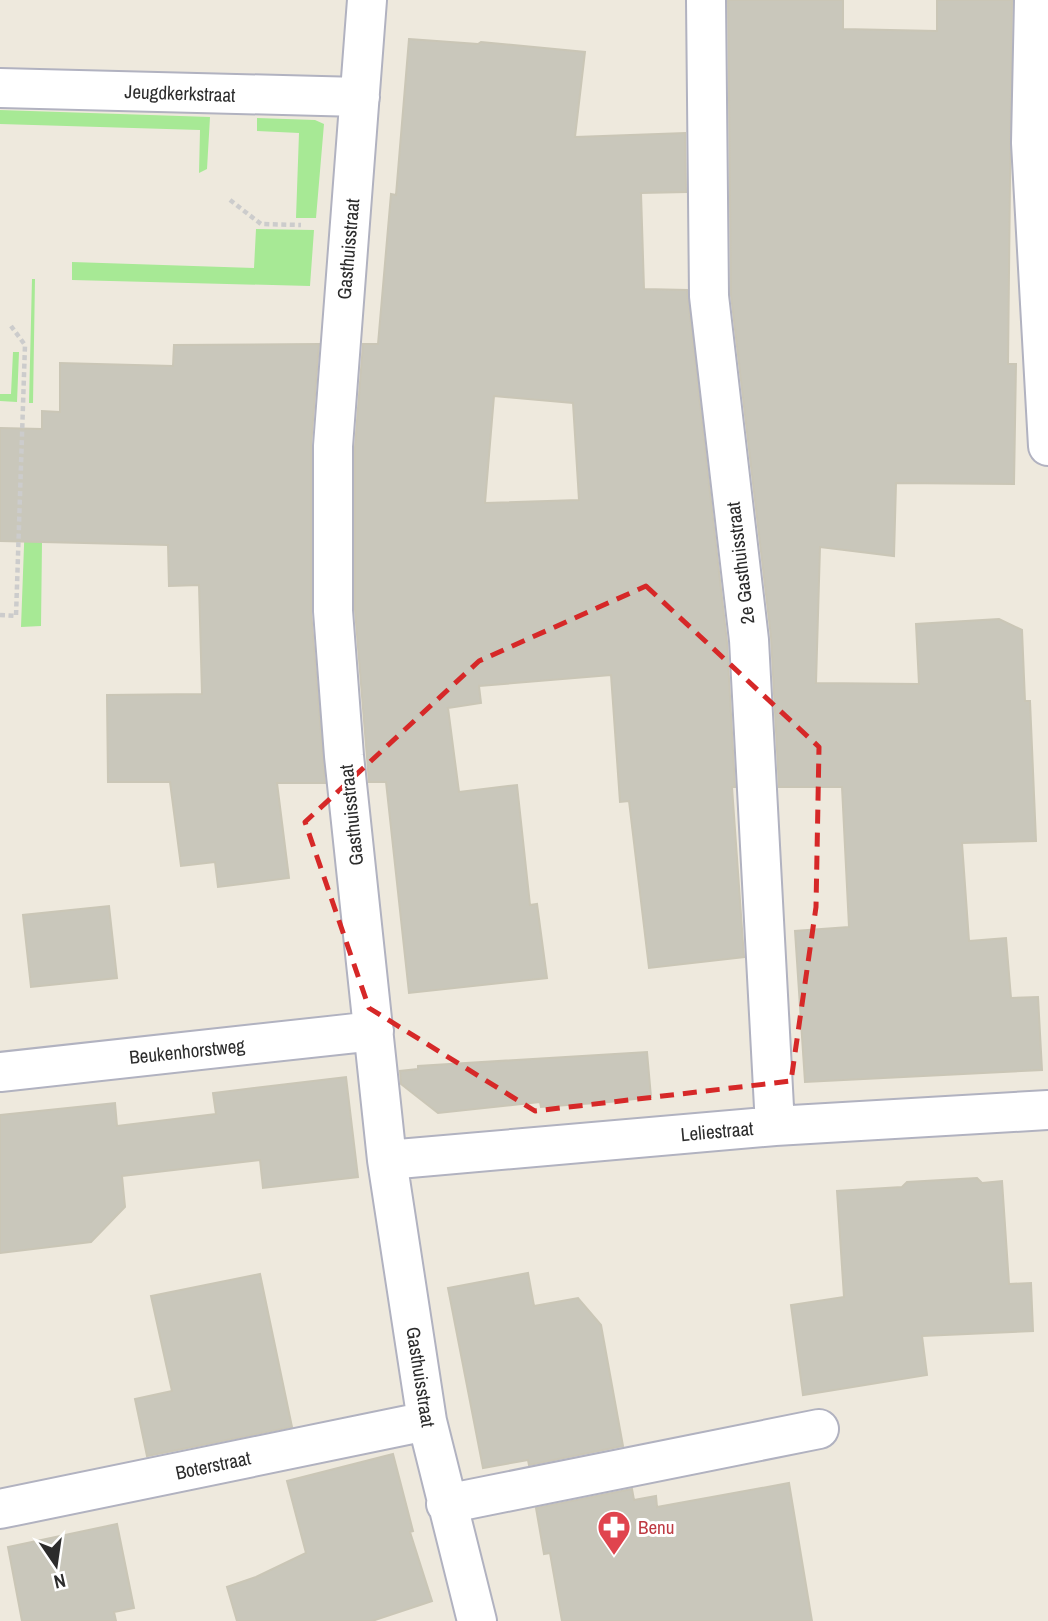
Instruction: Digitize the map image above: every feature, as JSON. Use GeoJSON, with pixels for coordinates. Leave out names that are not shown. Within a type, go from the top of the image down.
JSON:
{"type":"FeatureCollection","features":[{"type":"Feature","properties":{"kind":"street","name":"Gasthuisstraat"},"geometry":{"type":"LineString","coordinates":[[367,0],[332,446],[333,611],[344,755],[387,1160],[427,1421],[477,1621]]}},
{"type":"Feature","properties":{"kind":"street"},"geometry":{"type":"LineString","coordinates":[[1034,0],[1031,143],[1048,446]]}},
{"type":"Feature","properties":{"kind":"street","name":"2e Gasthuisstraat"},"geometry":{"type":"LineString","coordinates":[[706,4],[709,296],[748,640],[775,1126]]}},
{"type":"Feature","properties":{"kind":"street","name":"Jeugdkerkstraat"},"geometry":{"type":"LineString","coordinates":[[0,88],[360,97]]}},
{"type":"Feature","properties":{"kind":"street","name":"Beukenhorstweg"},"geometry":{"type":"LineString","coordinates":[[0,1072],[374,1031]]}},
{"type":"Feature","properties":{"kind":"street","name":"Leliestraat"},"geometry":{"type":"LineString","coordinates":[[387,1160],[775,1126],[1048,1110]]}},
{"type":"Feature","properties":{"kind":"street","name":"Boterstraat"},"geometry":{"type":"LineString","coordinates":[[0,1508],[427,1421]]}},
{"type":"Feature","properties":{"kind":"street"},"geometry":{"type":"LineString","coordinates":[[446,1504],[819,1429]]}},
{"type":"Feature","properties":{"kind":"path"},"geometry":{"type":"LineString","coordinates":[[230,200],[261,224],[351,226]]}},
{"type":"Feature","properties":{"kind":"path"},"geometry":{"type":"LineString","coordinates":[[0,615],[16,615],[18,589],[24,345],[11,326]]}},
{"type":"Feature","properties":{"kind":"highlighted area"},"geometry":{"type":"Polygon","coordinates":[[[646,586],[819,747],[816,907],[791,1081],[535,1111],[369,1008],[305,822],[479,661],[646,586]]]}},
{"type":"Feature","properties":{"kind":"green space"},"geometry":{"type":"Polygon","coordinates":[[[0,110],[210,117],[207,169],[199,173],[200,130],[0,124],[0,110]]]}},
{"type":"Feature","properties":{"kind":"green space"},"geometry":{"type":"Polygon","coordinates":[[[257,118],[315,120],[324,124],[316,218],[296,218],[299,133],[257,131],[257,118]]]}},
{"type":"Feature","properties":{"kind":"green space"},"geometry":{"type":"Polygon","coordinates":[[[256,229],[314,230],[310,286],[72,280],[72,262],[254,268],[256,229]]]}},
{"type":"Feature","properties":{"kind":"green space"},"geometry":{"type":"Polygon","coordinates":[[[32,279],[35,279],[33,403],[29,403],[32,279]]]}},
{"type":"Feature","properties":{"kind":"green space"},"geometry":{"type":"Polygon","coordinates":[[[13,352],[19,352],[17,402],[0,401],[0,394],[11,394],[13,352]]]}},
{"type":"Feature","properties":{"kind":"green space"},"geometry":{"type":"Polygon","coordinates":[[[26,492],[42,542],[41,626],[21,627],[26,492]]]}},
{"type":"Feature","properties":{"kind":"building"},"geometry":{"type":"Polygon","coordinates":[[[728,0],[843,0],[843,29],[937,31],[937,0],[1012,0],[1008,364],[1016,364],[1014,484],[896,483],[894,556],[820,547],[816,683],[919,684],[916,624],[999,619],[1022,630],[1025,701],[1030,701],[1036,841],[962,843],[969,941],[1006,938],[1011,998],[1038,997],[1042,1070],[805,1082],[795,931],[849,927],[842,787],[779,787],[771,637],[731,295],[728,0]]]}},
{"type":"Feature","properties":{"kind":"building"},"geometry":{"type":"Polygon","coordinates":[[[409,39],[478,44],[481,42],[585,52],[575,137],[685,133],[686,192],[641,193],[644,289],[687,290],[727,642],[735,787],[732,787],[744,957],[649,968],[629,801],[620,802],[611,675],[479,686],[481,703],[448,708],[459,792],[517,785],[530,905],[537,904],[547,978],[409,993],[386,782],[369,782],[355,610],[355,447],[363,344],[378,344],[391,194],[396,195],[409,39]],[[494,396],[485,503],[579,500],[573,403],[494,396]]]}},
{"type":"Feature","properties":{"kind":"building"},"geometry":{"type":"Polygon","coordinates":[[[319,344],[311,446],[311,611],[325,783],[277,783],[289,878],[218,887],[215,862],[181,866],[170,782],[108,782],[107,695],[202,694],[199,585],[169,586],[168,545],[0,541],[0,428],[42,429],[42,411],[60,412],[60,363],[173,366],[174,345],[319,344]]]}},
{"type":"Feature","properties":{"kind":"building"},"geometry":{"type":"Polygon","coordinates":[[[109,906],[117,978],[31,987],[23,915],[109,906]]]}},
{"type":"Feature","properties":{"kind":"building"},"geometry":{"type":"Polygon","coordinates":[[[647,1052],[651,1097],[541,1107],[540,1102],[438,1113],[401,1084],[400,1071],[418,1069],[418,1066],[647,1052]]]}},
{"type":"Feature","properties":{"kind":"building"},"geometry":{"type":"Polygon","coordinates":[[[346,1077],[358,1177],[263,1188],[260,1160],[122,1176],[125,1207],[91,1242],[0,1253],[0,1115],[115,1103],[117,1126],[216,1114],[213,1093],[346,1077]]]}},
{"type":"Feature","properties":{"kind":"building"},"geometry":{"type":"Polygon","coordinates":[[[977,1178],[982,1183],[1002,1181],[1009,1284],[1031,1283],[1033,1331],[922,1336],[927,1375],[803,1395],[791,1305],[844,1297],[837,1191],[902,1187],[907,1182],[977,1178]]]}},
{"type":"Feature","properties":{"kind":"building"},"geometry":{"type":"Polygon","coordinates":[[[528,1273],[534,1306],[578,1298],[601,1325],[623,1446],[529,1465],[528,1460],[483,1468],[448,1288],[528,1273]]]}},
{"type":"Feature","properties":{"kind":"building"},"geometry":{"type":"Polygon","coordinates":[[[260,1274],[292,1427],[147,1456],[135,1399],[172,1391],[151,1296],[260,1274]]]}},
{"type":"Feature","properties":{"kind":"building"},"geometry":{"type":"Polygon","coordinates":[[[393,1454],[413,1531],[410,1532],[432,1601],[372,1621],[237,1621],[227,1587],[256,1577],[306,1553],[287,1481],[393,1454]]]}},
{"type":"Feature","properties":{"kind":"building"},"geometry":{"type":"Polygon","coordinates":[[[789,1483],[812,1621],[562,1621],[550,1553],[544,1554],[536,1508],[632,1489],[634,1500],[656,1496],[657,1507],[789,1483]]]}},
{"type":"Feature","properties":{"kind":"building"},"geometry":{"type":"Polygon","coordinates":[[[117,1524],[134,1608],[114,1612],[116,1621],[22,1621],[8,1547],[117,1524]]]}},
{"type":"Feature","properties":{"kind":"place","name":"Benu"},"geometry":{"type":"Point","coordinates":[614,1557]}}]}
